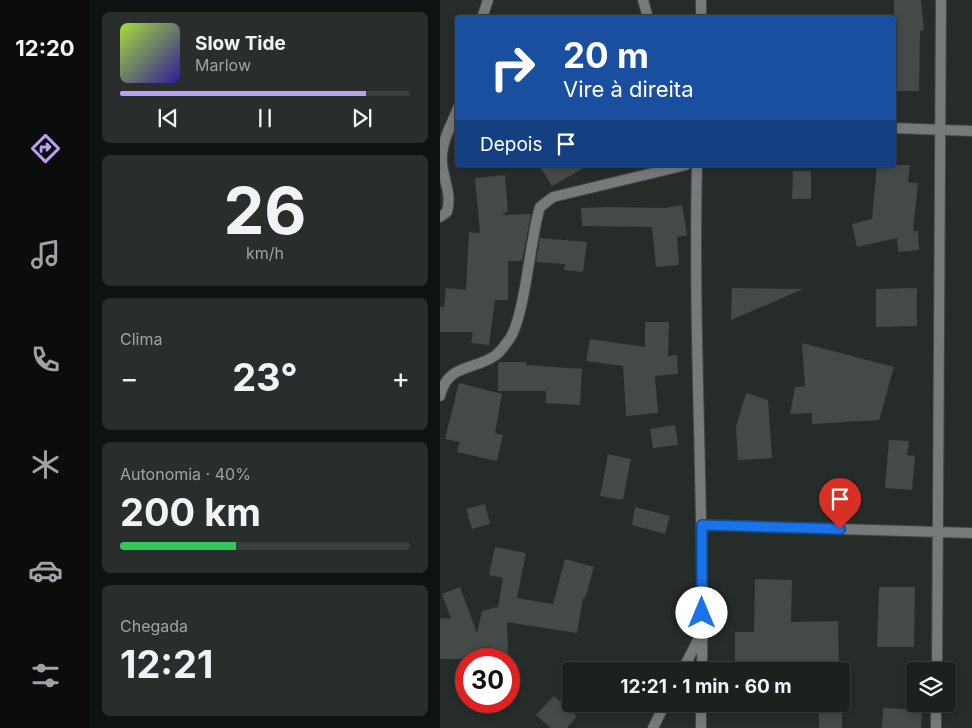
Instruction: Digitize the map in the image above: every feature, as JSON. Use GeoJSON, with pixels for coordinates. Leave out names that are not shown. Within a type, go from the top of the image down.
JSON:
{"type":"FeatureCollection","features":[{"type":"Feature","properties":{"kind":"street"},"geometry":{"type":"LineString","coordinates":[[483,15],[488,0]]}},
{"type":"Feature","properties":{"kind":"street"},"geometry":{"type":"LineString","coordinates":[[643,0],[647,15]]}},
{"type":"Feature","properties":{"kind":"street"},"geometry":{"type":"LineString","coordinates":[[701,0],[701,15]]}},
{"type":"Feature","properties":{"kind":"street"},"geometry":{"type":"LineString","coordinates":[[937,662],[941,0]]}},
{"type":"Feature","properties":{"kind":"street"},"geometry":{"type":"LineString","coordinates":[[440,217],[447,212],[450,199],[442,156],[444,143],[455,116]]}},
{"type":"Feature","properties":{"kind":"street"},"geometry":{"type":"LineString","coordinates":[[896,128],[972,131]]}},
{"type":"Feature","properties":{"kind":"street"},"geometry":{"type":"LineString","coordinates":[[440,396],[443,384],[456,371],[496,355],[511,338],[519,319],[535,222],[540,207],[553,196],[677,167]]}},
{"type":"Feature","properties":{"kind":"street"},"geometry":{"type":"LineString","coordinates":[[698,167],[695,266],[702,525],[702,662]]}},
{"type":"Feature","properties":{"kind":"street"},"geometry":{"type":"LineString","coordinates":[[702,525],[972,533]]}},
{"type":"Feature","properties":{"kind":"street"},"geometry":{"type":"LineString","coordinates":[[686,662],[702,631]]}},
{"type":"Feature","properties":{"kind":"street"},"geometry":{"type":"LineString","coordinates":[[653,728],[661,712]]}},
{"type":"Feature","properties":{"kind":"street"},"geometry":{"type":"LineString","coordinates":[[701,712],[701,728]]}},
{"type":"Feature","properties":{"kind":"street"},"geometry":{"type":"LineString","coordinates":[[936,712],[936,728]]}},
{"type":"Feature","properties":{"kind":"building"},"geometry":{"type":"Polygon","coordinates":[[[894,0],[921,0],[924,30],[920,31],[919,91],[896,91],[896,15],[894,15],[894,0]]]}},
{"type":"Feature","properties":{"kind":"building"},"geometry":{"type":"Polygon","coordinates":[[[910,165],[908,182],[918,183],[913,231],[918,231],[919,250],[898,252],[897,238],[857,247],[852,224],[872,219],[877,167],[910,165]]]}},
{"type":"Feature","properties":{"kind":"building"},"geometry":{"type":"Polygon","coordinates":[[[540,167],[585,167],[552,186],[540,167]]]}},
{"type":"Feature","properties":{"kind":"building"},"geometry":{"type":"Polygon","coordinates":[[[793,171],[811,171],[811,199],[792,199],[793,171]]]}},
{"type":"Feature","properties":{"kind":"building"},"geometry":{"type":"Polygon","coordinates":[[[505,175],[508,211],[502,215],[531,214],[522,261],[508,261],[508,300],[495,300],[489,345],[471,343],[473,332],[440,332],[440,307],[444,307],[446,288],[466,290],[469,232],[480,233],[475,178],[505,175]]]}},
{"type":"Feature","properties":{"kind":"building"},"geometry":{"type":"Polygon","coordinates":[[[682,205],[687,235],[677,237],[679,265],[656,267],[652,227],[582,226],[581,208],[665,208],[682,205]]]}},
{"type":"Feature","properties":{"kind":"building"},"geometry":{"type":"Polygon","coordinates":[[[540,238],[587,242],[583,272],[564,270],[565,264],[536,262],[540,238]]]}},
{"type":"Feature","properties":{"kind":"building"},"geometry":{"type":"Polygon","coordinates":[[[732,288],[803,289],[731,320],[732,288]]]}},
{"type":"Feature","properties":{"kind":"building"},"geometry":{"type":"Polygon","coordinates":[[[917,288],[917,326],[876,327],[876,289],[917,288]]]}},
{"type":"Feature","properties":{"kind":"building"},"geometry":{"type":"Polygon","coordinates":[[[645,322],[669,322],[668,356],[677,355],[678,374],[655,376],[658,413],[626,416],[623,366],[586,361],[590,339],[645,347],[645,322]]]}},
{"type":"Feature","properties":{"kind":"building"},"geometry":{"type":"Polygon","coordinates":[[[802,343],[894,367],[879,420],[812,424],[812,413],[790,414],[795,387],[805,386],[802,343]]]}},
{"type":"Feature","properties":{"kind":"building"},"geometry":{"type":"Polygon","coordinates":[[[498,362],[526,362],[526,365],[582,369],[580,405],[546,403],[546,391],[498,391],[498,362]]]}},
{"type":"Feature","properties":{"kind":"building"},"geometry":{"type":"Polygon","coordinates":[[[459,383],[502,394],[495,433],[503,435],[497,461],[457,452],[460,442],[445,439],[459,383]]]}},
{"type":"Feature","properties":{"kind":"building"},"geometry":{"type":"Polygon","coordinates":[[[746,393],[768,400],[772,458],[738,460],[736,427],[746,393]]]}},
{"type":"Feature","properties":{"kind":"building"},"geometry":{"type":"Polygon","coordinates":[[[675,425],[678,445],[653,448],[650,429],[675,425]]]}},
{"type":"Feature","properties":{"kind":"building"},"geometry":{"type":"Polygon","coordinates":[[[889,440],[909,441],[907,455],[915,456],[912,490],[885,488],[889,440]]]}},
{"type":"Feature","properties":{"kind":"building"},"geometry":{"type":"Polygon","coordinates":[[[608,454],[631,459],[623,500],[600,496],[608,454]]]}},
{"type":"Feature","properties":{"kind":"building"},"geometry":{"type":"Polygon","coordinates":[[[485,504],[490,524],[472,529],[466,509],[485,504]]]}},
{"type":"Feature","properties":{"kind":"building"},"geometry":{"type":"Polygon","coordinates":[[[635,507],[670,516],[665,534],[632,525],[635,507]]]}},
{"type":"Feature","properties":{"kind":"building"},"geometry":{"type":"Polygon","coordinates":[[[495,547],[526,553],[517,598],[553,604],[565,559],[594,567],[585,598],[583,598],[577,633],[507,622],[508,648],[455,648],[455,659],[440,659],[440,618],[451,619],[442,594],[460,587],[477,633],[482,611],[498,607],[503,578],[489,575],[495,547]]]}},
{"type":"Feature","properties":{"kind":"building"},"geometry":{"type":"Polygon","coordinates":[[[755,579],[792,580],[791,622],[838,621],[839,662],[735,662],[735,632],[754,632],[755,579]]]}},
{"type":"Feature","properties":{"kind":"building"},"geometry":{"type":"Polygon","coordinates":[[[879,587],[915,587],[914,647],[877,647],[879,587]]]}},
{"type":"Feature","properties":{"kind":"building"},"geometry":{"type":"Polygon","coordinates":[[[554,696],[562,703],[562,712],[572,712],[577,716],[567,728],[551,728],[536,715],[554,696]]]}},
{"type":"Feature","properties":{"kind":"building"},"geometry":{"type":"Polygon","coordinates":[[[883,708],[906,709],[906,712],[922,712],[921,728],[882,728],[883,708]]]}},
{"type":"Feature","properties":{"kind":"building"},"geometry":{"type":"Polygon","coordinates":[[[819,712],[842,712],[842,728],[819,728],[819,712]]]}},
{"type":"Feature","properties":{"kind":"route"},"geometry":{"type":"LineString","coordinates":[[702,613],[702,525],[840,529]]}}]}
